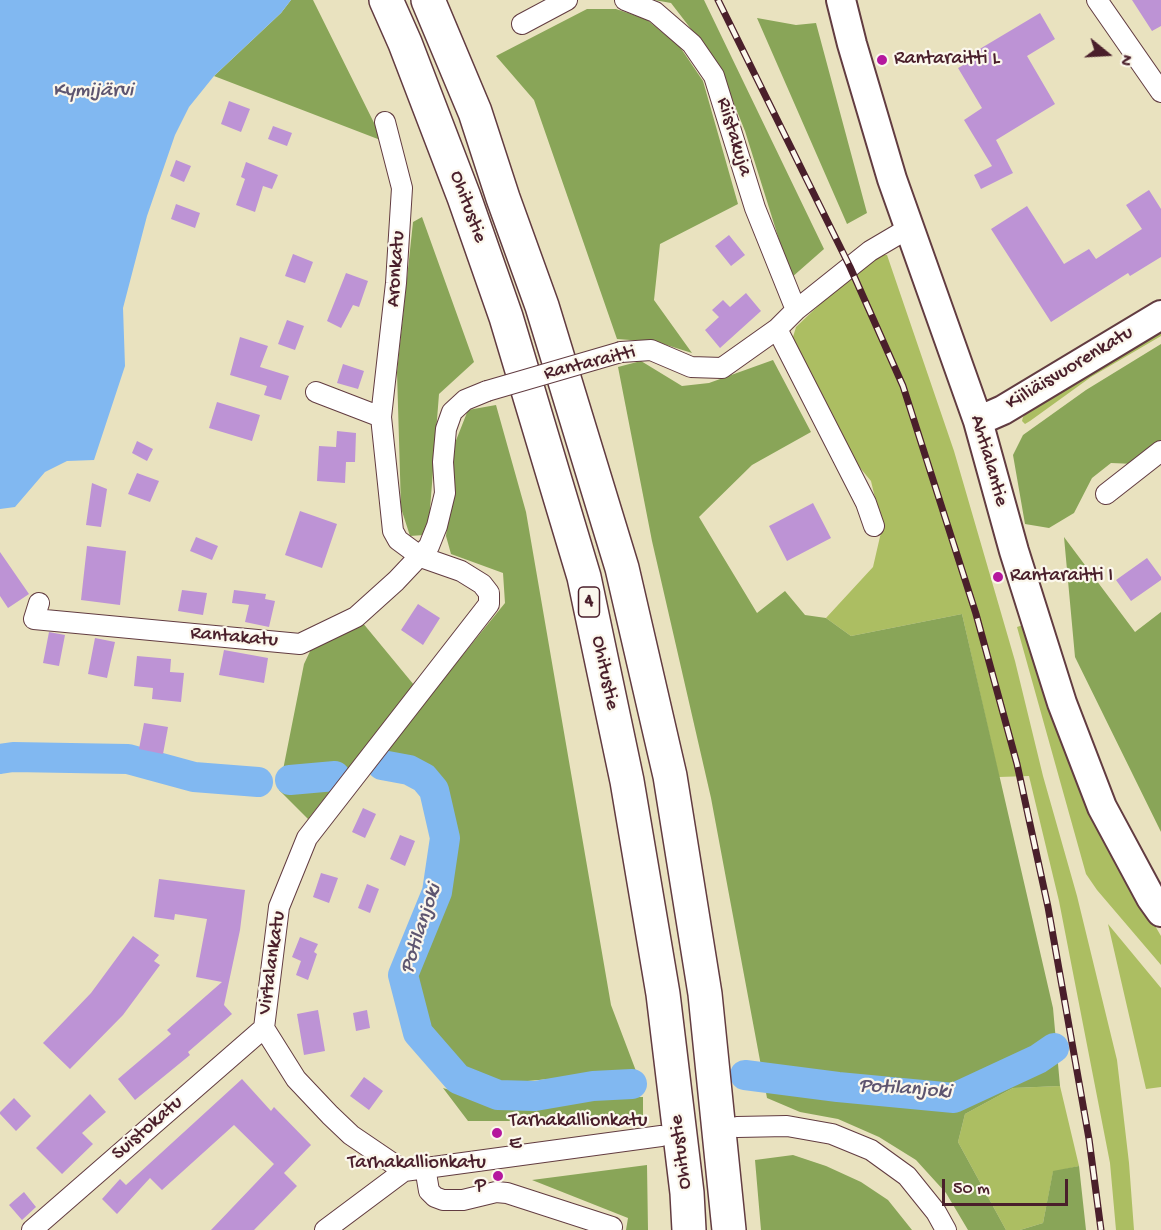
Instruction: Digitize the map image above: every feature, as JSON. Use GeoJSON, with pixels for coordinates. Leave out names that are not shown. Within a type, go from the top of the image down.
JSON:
{"type":"FeatureCollection","features":[{"type":"Feature","properties":{"kind":"highway","name":"Ohitustie"},"geometry":{"type":"LineString","coordinates":[[386,0],[405,43],[464,197],[506,317],[584,577],[627,781],[663,994],[687,1192],[689,1230]]}},
{"type":"Feature","properties":{"kind":"highway","name":"Ohitustie"},"geometry":{"type":"LineString","coordinates":[[428,0],[475,112],[542,306],[621,568],[674,799],[705,994],[729,1230]]}},
{"type":"Feature","properties":{"kind":"main road","name":"Ahtialantie"},"geometry":{"type":"LineString","coordinates":[[841,0],[862,78],[909,228],[978,421],[1008,529],[1062,703],[1102,807],[1151,898],[1161,912]]}},
{"type":"Feature","properties":{"kind":"main road","name":"Kiiliäisvuorenkatu"},"geometry":{"type":"LineString","coordinates":[[978,421],[1003,410],[1161,315]]}},
{"type":"Feature","properties":{"kind":"street"},"geometry":{"type":"LineString","coordinates":[[522,24],[567,0]]}},
{"type":"Feature","properties":{"kind":"street","name":"Riistakuja"},"geometry":{"type":"LineString","coordinates":[[625,0],[655,12],[692,44],[714,76],[755,208],[796,310]]}},
{"type":"Feature","properties":{"kind":"street"},"geometry":{"type":"LineString","coordinates":[[1097,0],[1161,92]]}},
{"type":"Feature","properties":{"kind":"street","name":"Aronkatu"},"geometry":{"type":"LineString","coordinates":[[385,122],[402,188],[396,284],[381,417],[393,531],[398,540],[421,557],[461,571],[482,585]]}},
{"type":"Feature","properties":{"kind":"street","name":"Rantaraitti"},"geometry":{"type":"LineString","coordinates":[[421,557],[429,546],[440,515],[444,493],[443,462],[446,429],[452,412],[465,400],[487,391],[621,352],[651,350],[691,366],[722,368],[777,329],[796,310],[870,251],[909,228]]}},
{"type":"Feature","properties":{"kind":"street"},"geometry":{"type":"LineString","coordinates":[[777,329],[866,503],[874,526]]}},
{"type":"Feature","properties":{"kind":"street"},"geometry":{"type":"LineString","coordinates":[[316,392],[381,417]]}},
{"type":"Feature","properties":{"kind":"street"},"geometry":{"type":"LineString","coordinates":[[1106,494],[1161,451]]}},
{"type":"Feature","properties":{"kind":"street","name":"Rantakatu"},"geometry":{"type":"LineString","coordinates":[[39,603],[34,619],[300,644],[356,617],[421,557]]}},
{"type":"Feature","properties":{"kind":"street","name":"Virtalankatu"},"geometry":{"type":"LineString","coordinates":[[404,1171],[351,1135],[330,1115],[296,1079],[264,1028],[274,936],[279,907],[308,838],[489,604],[489,593],[482,585]]}},
{"type":"Feature","properties":{"kind":"street","name":"Suistokatu"},"geometry":{"type":"LineString","coordinates":[[32,1230],[264,1028]]}},
{"type":"Feature","properties":{"kind":"street"},"geometry":{"type":"LineString","coordinates":[[736,1126],[787,1126],[832,1134],[871,1150],[907,1176],[936,1212],[946,1230]]}},
{"type":"Feature","properties":{"kind":"street"},"geometry":{"type":"LineString","coordinates":[[325,1230],[404,1171],[661,1136]]}},
{"type":"Feature","properties":{"kind":"street"},"geometry":{"type":"LineString","coordinates":[[425,1167],[429,1191],[435,1197],[444,1200],[463,1200],[496,1192],[507,1192],[612,1227]]}},
{"type":"Feature","properties":{"kind":"green space"},"geometry":{"type":"Polygon","coordinates":[[[291,0],[313,0],[383,141],[214,76],[281,13],[291,0]]]}},
{"type":"Feature","properties":{"kind":"green space"},"geometry":{"type":"Polygon","coordinates":[[[654,0],[704,0],[824,249],[791,278],[745,131],[718,64],[671,3],[654,0]]]}},
{"type":"Feature","properties":{"kind":"green space"},"geometry":{"type":"Polygon","coordinates":[[[587,9],[616,9],[646,19],[680,47],[703,81],[738,204],[660,244],[654,300],[692,353],[657,342],[617,339],[534,100],[496,56],[587,9]]]}},
{"type":"Feature","properties":{"kind":"green space"},"geometry":{"type":"Polygon","coordinates":[[[757,18],[796,25],[816,23],[867,213],[847,224],[757,18]]]}},
{"type":"Feature","properties":{"kind":"green space"},"geometry":{"type":"Polygon","coordinates":[[[422,217],[474,362],[439,394],[429,522],[424,535],[410,536],[401,508],[397,372],[413,222],[422,217]]]}},
{"type":"Feature","properties":{"kind":"green space"},"geometry":{"type":"Polygon","coordinates":[[[878,255],[887,255],[954,451],[1015,661],[1043,776],[1077,896],[1117,1060],[1134,1230],[1116,1230],[1110,1163],[1059,901],[1029,776],[999,777],[962,614],[851,636],[826,618],[873,567],[882,528],[871,481],[851,457],[790,347],[796,327],[837,288],[878,255]]]}},
{"type":"Feature","properties":{"kind":"green space"},"geometry":{"type":"Polygon","coordinates":[[[1161,323],[1161,336],[1091,377],[1030,421],[1025,424],[1022,421],[1038,401],[1161,323]]]}},
{"type":"Feature","properties":{"kind":"green space"},"geometry":{"type":"Polygon","coordinates":[[[1161,344],[1161,444],[1135,464],[1111,463],[1092,478],[1074,513],[1049,528],[1025,524],[1013,455],[1023,435],[1086,390],[1161,344]]]}},
{"type":"Feature","properties":{"kind":"green space"},"geometry":{"type":"Polygon","coordinates":[[[773,360],[811,432],[752,465],[699,517],[757,613],[785,591],[805,615],[826,618],[851,636],[962,614],[1053,1008],[1060,1086],[1013,1088],[965,1114],[958,1142],[1006,1230],[968,1230],[946,1193],[916,1160],[879,1137],[838,1119],[800,1112],[767,1098],[711,798],[652,541],[618,367],[641,361],[682,386],[709,383],[773,360]]]}},
{"type":"Feature","properties":{"kind":"green space"},"geometry":{"type":"Polygon","coordinates":[[[496,405],[526,512],[611,1005],[636,1071],[495,1084],[463,1068],[431,1029],[416,971],[451,893],[453,835],[432,767],[380,757],[505,603],[503,573],[451,554],[446,536],[455,443],[468,410],[496,405]]]}},
{"type":"Feature","properties":{"kind":"green space"},"geometry":{"type":"Polygon","coordinates":[[[1064,537],[1135,632],[1161,612],[1161,832],[1075,657],[1064,537]]]}},
{"type":"Feature","properties":{"kind":"green space"},"geometry":{"type":"Polygon","coordinates":[[[362,622],[414,685],[308,819],[279,790],[304,664],[313,645],[362,622]]]}},
{"type":"Feature","properties":{"kind":"green space"},"geometry":{"type":"Polygon","coordinates":[[[1026,624],[1102,835],[1161,936],[1161,965],[1086,874],[1017,627],[1026,624]]]}},
{"type":"Feature","properties":{"kind":"green space"},"geometry":{"type":"Polygon","coordinates":[[[1108,924],[1161,988],[1161,1087],[1146,1089],[1108,924]]]}},
{"type":"Feature","properties":{"kind":"green space"},"geometry":{"type":"Polygon","coordinates":[[[1060,1086],[1079,1166],[1053,1172],[1043,1223],[1020,1230],[1006,1230],[958,1142],[965,1114],[1013,1088],[1060,1086]]]}},
{"type":"Feature","properties":{"kind":"green space"},"geometry":{"type":"Polygon","coordinates":[[[443,1088],[510,1108],[595,1098],[643,1097],[643,1121],[468,1121],[443,1088]]]}},
{"type":"Feature","properties":{"kind":"green space"},"geometry":{"type":"Polygon","coordinates":[[[793,1155],[826,1166],[861,1182],[888,1200],[912,1230],[761,1230],[755,1160],[793,1155]]]}},
{"type":"Feature","properties":{"kind":"green space"},"geometry":{"type":"Polygon","coordinates":[[[647,1165],[648,1230],[626,1230],[628,1218],[532,1180],[647,1165]]]}},
{"type":"Feature","properties":{"kind":"green space"},"geometry":{"type":"Polygon","coordinates":[[[1079,1166],[1086,1230],[1020,1230],[1043,1223],[1053,1171],[1079,1166]]]}},
{"type":"Feature","properties":{"kind":"water","name":"Kymijärvi"},"geometry":{"type":"Polygon","coordinates":[[[0,0],[291,0],[281,13],[214,76],[189,107],[175,135],[147,216],[123,308],[125,366],[94,460],[67,461],[45,472],[15,507],[0,509],[0,0]]]}},
{"type":"Feature","properties":{"kind":"building"},"geometry":{"type":"Polygon","coordinates":[[[1132,0],[1161,0],[1161,26],[1152,31],[1132,0]]]}},
{"type":"Feature","properties":{"kind":"building"},"geometry":{"type":"Polygon","coordinates":[[[1040,13],[1055,39],[1027,56],[1055,104],[996,140],[1013,173],[981,189],[974,175],[992,166],[964,120],[982,108],[958,68],[981,55],[978,50],[1040,13]]]}},
{"type":"Feature","properties":{"kind":"building"},"geometry":{"type":"Polygon","coordinates":[[[229,101],[250,109],[241,132],[221,124],[229,101]]]}},
{"type":"Feature","properties":{"kind":"building"},"geometry":{"type":"Polygon","coordinates":[[[273,126],[292,133],[287,146],[268,139],[273,126]]]}},
{"type":"Feature","properties":{"kind":"building"},"geometry":{"type":"Polygon","coordinates":[[[176,160],[191,166],[184,182],[170,176],[176,160]]]}},
{"type":"Feature","properties":{"kind":"building"},"geometry":{"type":"Polygon","coordinates":[[[246,162],[278,175],[272,189],[263,186],[255,212],[236,205],[245,179],[241,177],[246,162]]]}},
{"type":"Feature","properties":{"kind":"building"},"geometry":{"type":"Polygon","coordinates":[[[1149,190],[1161,209],[1161,257],[1130,276],[1128,273],[1051,322],[991,229],[1027,206],[1064,264],[1089,249],[1096,259],[1142,229],[1126,205],[1149,190]]]}},
{"type":"Feature","properties":{"kind":"building"},"geometry":{"type":"Polygon","coordinates":[[[176,204],[200,213],[195,228],[171,219],[176,204]]]}},
{"type":"Feature","properties":{"kind":"building"},"geometry":{"type":"Polygon","coordinates":[[[729,235],[745,255],[731,266],[715,246],[729,235]]]}},
{"type":"Feature","properties":{"kind":"building"},"geometry":{"type":"Polygon","coordinates":[[[293,254],[313,262],[305,283],[285,276],[293,254]]]}},
{"type":"Feature","properties":{"kind":"building"},"geometry":{"type":"Polygon","coordinates":[[[346,273],[368,281],[359,307],[353,305],[341,328],[327,321],[346,273]]]}},
{"type":"Feature","properties":{"kind":"building"},"geometry":{"type":"Polygon","coordinates":[[[746,293],[761,311],[720,348],[705,330],[719,317],[712,310],[723,300],[730,307],[746,293]]]}},
{"type":"Feature","properties":{"kind":"building"},"geometry":{"type":"Polygon","coordinates":[[[287,320],[304,326],[295,350],[278,344],[287,320]]]}},
{"type":"Feature","properties":{"kind":"building"},"geometry":{"type":"Polygon","coordinates":[[[240,337],[268,346],[260,367],[289,376],[281,400],[264,395],[267,386],[230,375],[240,337]]]}},
{"type":"Feature","properties":{"kind":"building"},"geometry":{"type":"Polygon","coordinates":[[[343,364],[364,371],[358,389],[337,383],[343,364]]]}},
{"type":"Feature","properties":{"kind":"building"},"geometry":{"type":"Polygon","coordinates":[[[217,402],[260,415],[252,441],[209,428],[217,402]]]}},
{"type":"Feature","properties":{"kind":"building"},"geometry":{"type":"Polygon","coordinates":[[[337,431],[356,433],[355,462],[346,462],[345,483],[317,481],[319,446],[336,447],[337,431]]]}},
{"type":"Feature","properties":{"kind":"building"},"geometry":{"type":"Polygon","coordinates":[[[137,441],[153,449],[147,461],[132,453],[137,441]]]}},
{"type":"Feature","properties":{"kind":"building"},"geometry":{"type":"Polygon","coordinates":[[[137,473],[159,481],[150,502],[128,494],[137,473]]]}},
{"type":"Feature","properties":{"kind":"building"},"geometry":{"type":"Polygon","coordinates":[[[92,483],[107,489],[101,527],[86,525],[92,483]]]}},
{"type":"Feature","properties":{"kind":"building"},"geometry":{"type":"Polygon","coordinates":[[[813,503],[831,538],[787,561],[769,526],[813,503]]]}},
{"type":"Feature","properties":{"kind":"building"},"geometry":{"type":"Polygon","coordinates":[[[300,511],[337,524],[322,568],[285,555],[300,511]]]}},
{"type":"Feature","properties":{"kind":"building"},"geometry":{"type":"Polygon","coordinates":[[[196,537],[218,546],[212,560],[190,551],[196,537]]]}},
{"type":"Feature","properties":{"kind":"building"},"geometry":{"type":"Polygon","coordinates":[[[87,546],[126,551],[120,605],[81,600],[87,546]]]}},
{"type":"Feature","properties":{"kind":"building"},"geometry":{"type":"Polygon","coordinates":[[[0,552],[29,594],[8,608],[0,596],[0,552]]]}},
{"type":"Feature","properties":{"kind":"building"},"geometry":{"type":"Polygon","coordinates":[[[1147,558],[1161,580],[1131,601],[1116,580],[1147,558]]]}},
{"type":"Feature","properties":{"kind":"building"},"geometry":{"type":"Polygon","coordinates":[[[182,590],[207,593],[203,615],[178,611],[182,590]]]}},
{"type":"Feature","properties":{"kind":"building"},"geometry":{"type":"Polygon","coordinates":[[[234,590],[266,594],[265,599],[275,601],[269,627],[245,622],[249,605],[232,603],[234,590]]]}},
{"type":"Feature","properties":{"kind":"building"},"geometry":{"type":"Polygon","coordinates":[[[418,604],[440,618],[423,645],[401,630],[418,604]]]}},
{"type":"Feature","properties":{"kind":"building"},"geometry":{"type":"Polygon","coordinates":[[[49,632],[65,635],[59,666],[43,663],[49,632]]]}},
{"type":"Feature","properties":{"kind":"building"},"geometry":{"type":"Polygon","coordinates":[[[95,638],[115,642],[107,678],[88,674],[95,638]]]}},
{"type":"Feature","properties":{"kind":"building"},"geometry":{"type":"Polygon","coordinates":[[[224,650],[268,658],[264,683],[219,675],[224,650]]]}},
{"type":"Feature","properties":{"kind":"building"},"geometry":{"type":"Polygon","coordinates":[[[137,656],[171,659],[170,672],[184,673],[181,702],[152,699],[153,688],[134,686],[137,656]]]}},
{"type":"Feature","properties":{"kind":"building"},"geometry":{"type":"Polygon","coordinates":[[[144,723],[168,727],[163,754],[139,749],[144,723]]]}},
{"type":"Feature","properties":{"kind":"building"},"geometry":{"type":"Polygon","coordinates":[[[363,808],[376,814],[365,838],[352,832],[363,808]]]}},
{"type":"Feature","properties":{"kind":"building"},"geometry":{"type":"Polygon","coordinates":[[[400,835],[415,841],[405,866],[390,859],[400,835]]]}},
{"type":"Feature","properties":{"kind":"building"},"geometry":{"type":"Polygon","coordinates":[[[321,873],[338,878],[329,903],[313,897],[321,873]]]}},
{"type":"Feature","properties":{"kind":"building"},"geometry":{"type":"Polygon","coordinates":[[[159,879],[245,890],[240,930],[224,1005],[232,1014],[188,1052],[190,1055],[135,1100],[118,1079],[171,1034],[167,1030],[222,982],[196,977],[207,919],[175,914],[174,920],[154,917],[159,879]]]}},
{"type":"Feature","properties":{"kind":"building"},"geometry":{"type":"Polygon","coordinates":[[[367,884],[379,889],[370,913],[358,908],[367,884]]]}},
{"type":"Feature","properties":{"kind":"building"},"geometry":{"type":"Polygon","coordinates":[[[133,936],[159,955],[154,961],[160,965],[123,1015],[70,1069],[43,1043],[91,993],[133,936]]]}},
{"type":"Feature","properties":{"kind":"building"},"geometry":{"type":"Polygon","coordinates":[[[300,937],[318,944],[308,980],[296,975],[301,961],[292,957],[300,937]]]}},
{"type":"Feature","properties":{"kind":"building"},"geometry":{"type":"Polygon","coordinates":[[[318,1010],[325,1051],[304,1055],[297,1014],[318,1010]]]}},
{"type":"Feature","properties":{"kind":"building"},"geometry":{"type":"Polygon","coordinates":[[[367,1010],[370,1028],[356,1031],[353,1013],[367,1010]]]}},
{"type":"Feature","properties":{"kind":"building"},"geometry":{"type":"Polygon","coordinates":[[[364,1077],[383,1091],[369,1110],[350,1096],[364,1077]]]}},
{"type":"Feature","properties":{"kind":"building"},"geometry":{"type":"Polygon","coordinates":[[[242,1079],[271,1111],[274,1107],[311,1145],[284,1173],[297,1186],[254,1230],[211,1230],[274,1164],[234,1125],[162,1190],[150,1178],[117,1214],[102,1199],[120,1179],[126,1185],[242,1079]]]}},
{"type":"Feature","properties":{"kind":"building"},"geometry":{"type":"Polygon","coordinates":[[[90,1094],[106,1112],[82,1133],[93,1144],[62,1174],[36,1148],[90,1094]]]}},
{"type":"Feature","properties":{"kind":"building"},"geometry":{"type":"Polygon","coordinates":[[[14,1098],[31,1116],[16,1131],[0,1114],[14,1098]]]}},
{"type":"Feature","properties":{"kind":"building"},"geometry":{"type":"Polygon","coordinates":[[[24,1192],[36,1207],[22,1220],[9,1205],[24,1192]]]}},
{"type":"Feature","properties":{"kind":"waterway","name":"Potilanjoki"},"geometry":{"type":"LineString","coordinates":[[0,759],[13,757],[128,759],[194,777],[258,782]]}},
{"type":"Feature","properties":{"kind":"waterway","name":"Potilanjoki"},"geometry":{"type":"LineString","coordinates":[[382,765],[409,770],[424,778],[434,790],[445,838],[437,892],[403,975],[418,1033],[458,1079],[498,1095],[535,1096],[593,1086],[632,1084]]}},
{"type":"Feature","properties":{"kind":"waterway","name":"Potilanjoki"},"geometry":{"type":"LineString","coordinates":[[290,780],[335,776]]}},
{"type":"Feature","properties":{"kind":"waterway","name":"Potilanjoki"},"geometry":{"type":"LineString","coordinates":[[745,1075],[954,1098],[1038,1059],[1054,1048]]}},
{"type":"Feature","properties":{"kind":"railway"},"geometry":{"type":"LineString","coordinates":[[718,0],[850,267],[903,386],[976,614],[1017,764],[1048,907],[1089,1139],[1101,1230]]}},
{"type":"Feature","properties":{"kind":"place","name":"Rantaraitti L"},"geometry":{"type":"Point","coordinates":[882,60]}},
{"type":"Feature","properties":{"kind":"place","name":"Rantaraitti I"},"geometry":{"type":"Point","coordinates":[998,577]}},
{"type":"Feature","properties":{"kind":"place","name":"Tarhakallionkatu E"},"geometry":{"type":"Point","coordinates":[497,1133]}},
{"type":"Feature","properties":{"kind":"place","name":"Tarhakallionkatu P"},"geometry":{"type":"Point","coordinates":[498,1176]}}]}
